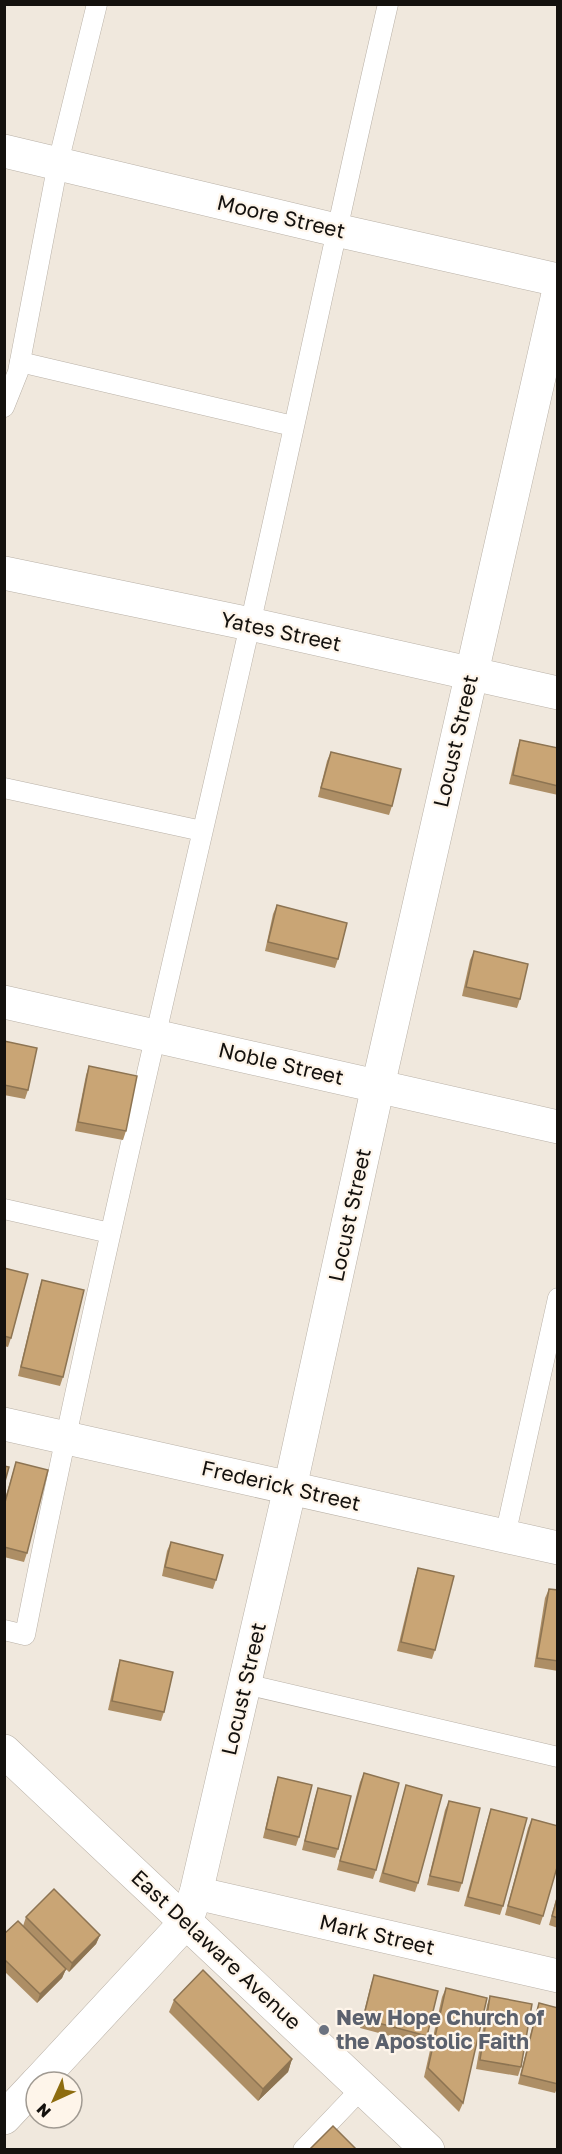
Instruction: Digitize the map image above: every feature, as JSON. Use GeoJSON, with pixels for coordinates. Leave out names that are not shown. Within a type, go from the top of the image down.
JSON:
{"type":"FeatureCollection","features":[{"type":"Feature","properties":{"kind":"street","name":"Moore Street"},"geometry":{"type":"LineString","coordinates":[[4,151],[558,280]]}},
{"type":"Feature","properties":{"kind":"street","name":"Locust Street"},"geometry":{"type":"LineString","coordinates":[[48,2070],[191,1908],[290,1488],[378,1086],[558,294]]}},
{"type":"Feature","properties":{"kind":"street","name":"Yates Street"},"geometry":{"type":"LineString","coordinates":[[4,573],[250,624],[558,693]]}},
{"type":"Feature","properties":{"kind":"street","name":"Noble Street"},"geometry":{"type":"LineString","coordinates":[[4,1002],[558,1127]]}},
{"type":"Feature","properties":{"kind":"street","name":"Frederick Street"},"geometry":{"type":"LineString","coordinates":[[4,1424],[558,1548]]}},
{"type":"Feature","properties":{"kind":"street","name":"East Delaware Avenue"},"geometry":{"type":"LineString","coordinates":[[9,1764],[191,1908],[362,2088],[428,2150]]}},
{"type":"Feature","properties":{"kind":"street","name":"Mark Street"},"geometry":{"type":"LineString","coordinates":[[191,1908],[558,1976]]}},
{"type":"Feature","properties":{"kind":"street","name":"Locust Street"},"geometry":{"type":"LineString","coordinates":[[4,2118],[24,2097]]}},
{"type":"Feature","properties":{"kind":"lane"},"geometry":{"type":"LineString","coordinates":[[4,407],[20,362],[58,164],[96,4]]}},
{"type":"Feature","properties":{"kind":"lane"},"geometry":{"type":"LineString","coordinates":[[4,1630],[25,1635],[64,1437],[250,624],[388,4]]}},
{"type":"Feature","properties":{"kind":"lane"},"geometry":{"type":"LineString","coordinates":[[20,362],[293,426]]}},
{"type":"Feature","properties":{"kind":"lane"},"geometry":{"type":"LineString","coordinates":[[4,788],[202,831]]}},
{"type":"Feature","properties":{"kind":"lane"},"geometry":{"type":"LineString","coordinates":[[4,1209],[110,1233]]}},
{"type":"Feature","properties":{"kind":"lane"},"geometry":{"type":"LineString","coordinates":[[505,1536],[554,1334],[558,1298]]}},
{"type":"Feature","properties":{"kind":"lane"},"geometry":{"type":"LineString","coordinates":[[245,1684],[558,1757]]}},
{"type":"Feature","properties":{"kind":"lane"},"geometry":{"type":"LineString","coordinates":[[303,2150],[362,2088]]}},
{"type":"Feature","properties":{"kind":"building"},"geometry":{"type":"Polygon","coordinates":[[[520,740],[558,748],[558,786],[513,775],[520,740]]]}},
{"type":"Feature","properties":{"kind":"building"},"geometry":{"type":"Polygon","coordinates":[[[331,752],[401,769],[392,806],[321,788],[331,752]]]}},
{"type":"Feature","properties":{"kind":"building"},"geometry":{"type":"Polygon","coordinates":[[[277,905],[347,923],[338,959],[268,942],[277,905]]]}},
{"type":"Feature","properties":{"kind":"building"},"geometry":{"type":"Polygon","coordinates":[[[474,951],[528,964],[520,999],[466,987],[474,951]]]}},
{"type":"Feature","properties":{"kind":"building"},"geometry":{"type":"Polygon","coordinates":[[[4,1041],[37,1048],[28,1090],[4,1085],[4,1041]]]}},
{"type":"Feature","properties":{"kind":"building"},"geometry":{"type":"Polygon","coordinates":[[[89,1066],[137,1076],[126,1131],[78,1122],[89,1066]]]}},
{"type":"Feature","properties":{"kind":"building"},"geometry":{"type":"Polygon","coordinates":[[[4,1268],[28,1274],[11,1338],[4,1336],[4,1268]]]}},
{"type":"Feature","properties":{"kind":"building"},"geometry":{"type":"Polygon","coordinates":[[[42,1280],[84,1290],[63,1377],[21,1367],[42,1280]]]}},
{"type":"Feature","properties":{"kind":"building"},"geometry":{"type":"Polygon","coordinates":[[[16,1462],[48,1470],[27,1553],[4,1547],[4,1506],[16,1462]]]}},
{"type":"Feature","properties":{"kind":"building"},"geometry":{"type":"Polygon","coordinates":[[[4,1466],[9,1467],[4,1485],[4,1466]]]}},
{"type":"Feature","properties":{"kind":"building"},"geometry":{"type":"Polygon","coordinates":[[[171,1542],[223,1555],[216,1580],[165,1567],[171,1542]]]}},
{"type":"Feature","properties":{"kind":"building"},"geometry":{"type":"Polygon","coordinates":[[[418,1568],[454,1576],[435,1650],[401,1642],[418,1568]]]}},
{"type":"Feature","properties":{"kind":"building"},"geometry":{"type":"Polygon","coordinates":[[[549,1589],[558,1590],[558,1661],[537,1658],[549,1589]]]}},
{"type":"Feature","properties":{"kind":"building"},"geometry":{"type":"Polygon","coordinates":[[[120,1660],[173,1672],[164,1712],[112,1701],[120,1660]]]}},
{"type":"Feature","properties":{"kind":"building"},"geometry":{"type":"Polygon","coordinates":[[[364,1773],[399,1783],[376,1870],[340,1861],[364,1773]]]}},
{"type":"Feature","properties":{"kind":"building"},"geometry":{"type":"Polygon","coordinates":[[[278,1777],[312,1785],[299,1837],[266,1829],[278,1777]]]}},
{"type":"Feature","properties":{"kind":"building"},"geometry":{"type":"Polygon","coordinates":[[[406,1785],[442,1795],[418,1883],[383,1873],[406,1785]]]}},
{"type":"Feature","properties":{"kind":"building"},"geometry":{"type":"Polygon","coordinates":[[[318,1788],[351,1796],[338,1849],[305,1841],[318,1788]]]}},
{"type":"Feature","properties":{"kind":"building"},"geometry":{"type":"Polygon","coordinates":[[[449,1801],[480,1808],[462,1883],[430,1876],[449,1801]]]}},
{"type":"Feature","properties":{"kind":"building"},"geometry":{"type":"Polygon","coordinates":[[[491,1809],[527,1818],[503,1906],[468,1897],[491,1809]]]}},
{"type":"Feature","properties":{"kind":"building"},"geometry":{"type":"Polygon","coordinates":[[[532,1819],[558,1826],[558,1864],[543,1916],[508,1906],[532,1819]]]}},
{"type":"Feature","properties":{"kind":"building"},"geometry":{"type":"Polygon","coordinates":[[[54,1889],[100,1935],[72,1963],[26,1917],[54,1889]]]}},
{"type":"Feature","properties":{"kind":"building"},"geometry":{"type":"Polygon","coordinates":[[[558,1895],[558,1918],[552,1916],[558,1895]]]}},
{"type":"Feature","properties":{"kind":"building"},"geometry":{"type":"Polygon","coordinates":[[[18,1921],[66,1969],[40,1994],[4,1959],[4,1934],[18,1921]]]}},
{"type":"Feature","properties":{"kind":"building"},"geometry":{"type":"Polygon","coordinates":[[[203,1970],[292,2059],[263,2089],[174,2000],[203,1970]]]}},
{"type":"Feature","properties":{"kind":"building"},"geometry":{"type":"Polygon","coordinates":[[[374,1975],[438,1991],[427,2036],[363,2019],[374,1975]]]}},
{"type":"Feature","properties":{"kind":"building"},"geometry":{"type":"Polygon","coordinates":[[[446,1988],[487,1998],[463,2103],[428,2068],[446,1988]]]}},
{"type":"Feature","properties":{"kind":"building"},"geometry":{"type":"Polygon","coordinates":[[[490,1996],[532,2004],[521,2067],[480,2060],[490,1996]]]}},
{"type":"Feature","properties":{"kind":"building"},"geometry":{"type":"Polygon","coordinates":[[[539,2003],[558,2008],[558,2084],[521,2075],[539,2003]]]}},
{"type":"Feature","properties":{"kind":"building"},"geometry":{"type":"Polygon","coordinates":[[[333,2126],[357,2150],[309,2150],[333,2126]]]}},
{"type":"Feature","properties":{"kind":"place","name":"New Hope Church of the Apostolic Faith"},"geometry":{"type":"Point","coordinates":[324,2030]}}]}
